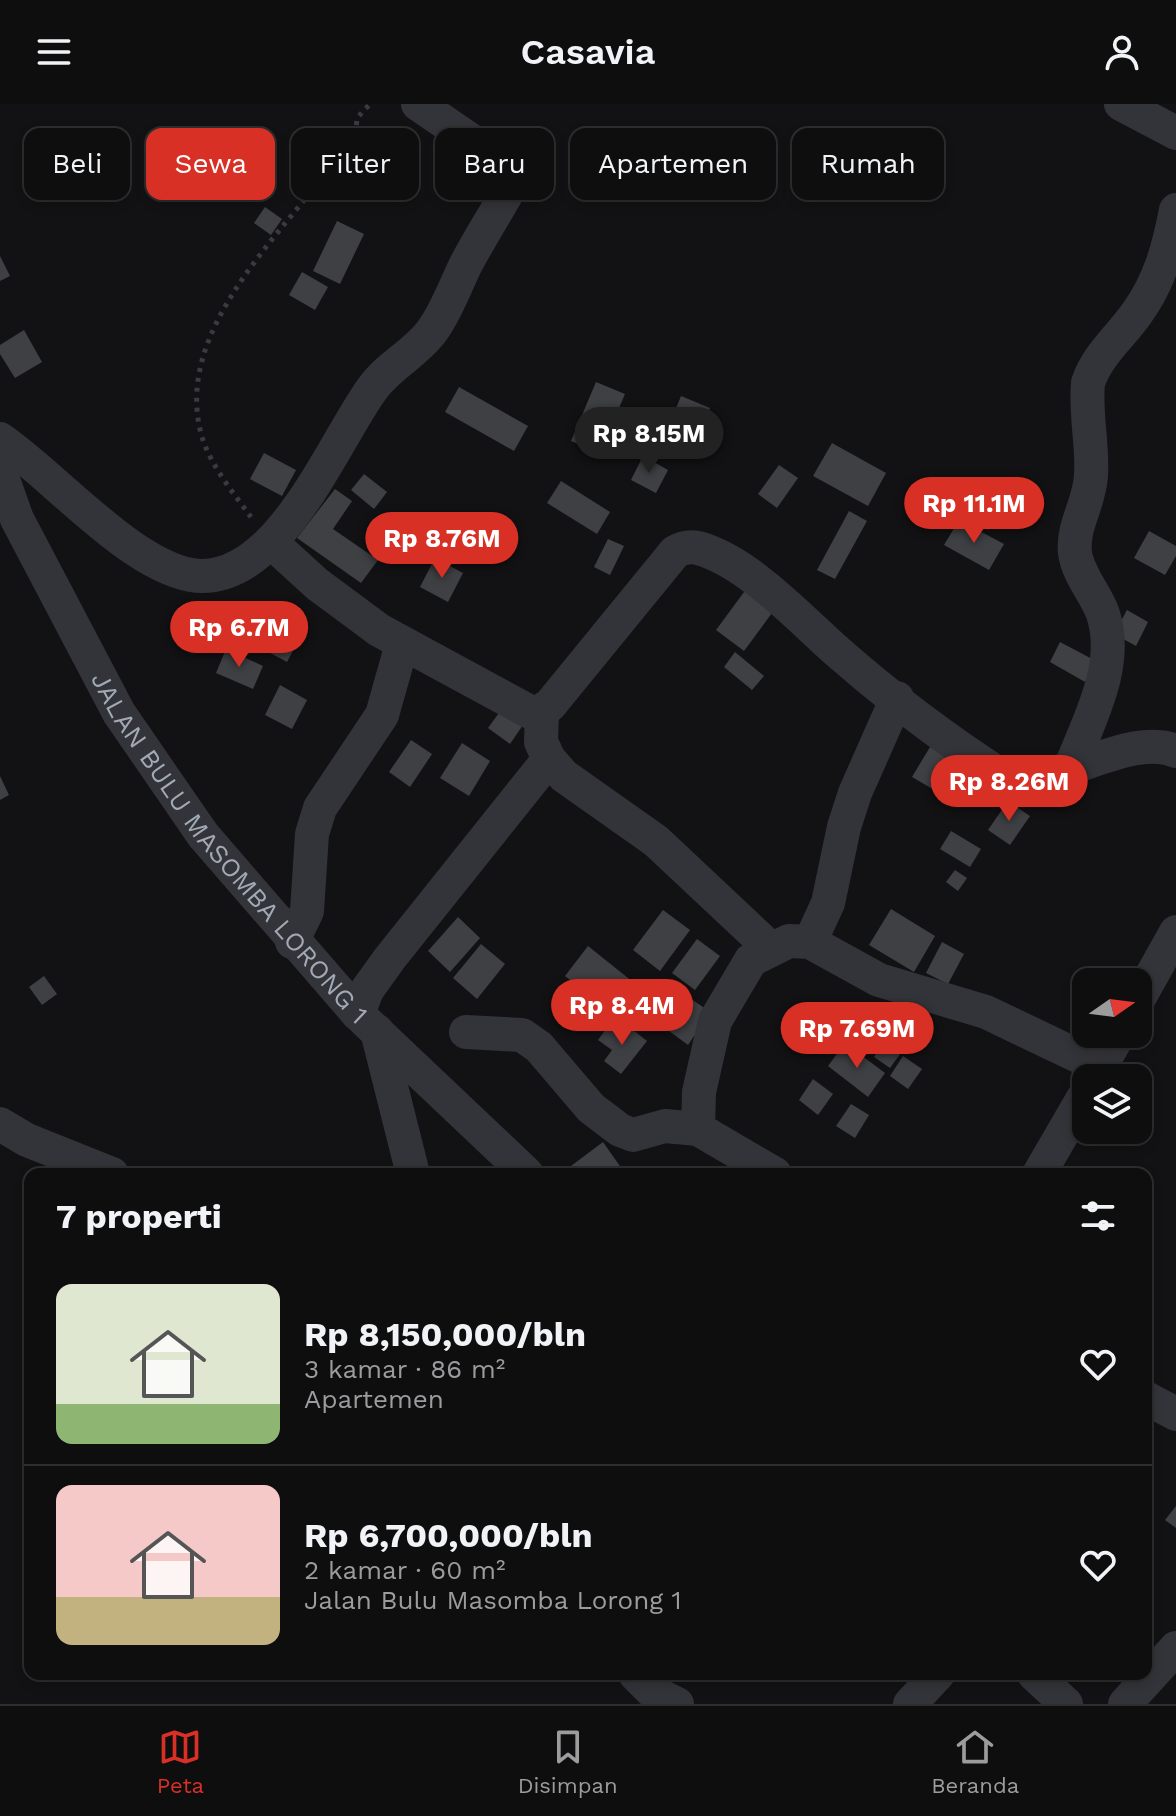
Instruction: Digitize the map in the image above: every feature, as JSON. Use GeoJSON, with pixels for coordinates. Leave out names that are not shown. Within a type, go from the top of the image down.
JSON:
{"type":"FeatureCollection","features":[{"type":"Feature","properties":{"kind":"street"},"geometry":{"type":"LineString","coordinates":[[0,439],[117,536],[174,570],[208,575],[245,563],[272,543],[348,431],[372,389],[410,356],[434,329],[513,182],[510,167],[418,104]]}},
{"type":"Feature","properties":{"kind":"street"},"geometry":{"type":"LineString","coordinates":[[1121,104],[1176,133]]}},
{"type":"Feature","properties":{"kind":"street"},"geometry":{"type":"LineString","coordinates":[[1070,769],[1104,680],[1107,648],[1104,616],[1075,555],[1075,528],[1087,503],[1091,475],[1088,383],[1092,369],[1138,312],[1154,284],[1167,256],[1176,210]]}},
{"type":"Feature","properties":{"kind":"street","name":"JALAN BULU MASOMBA LORONG 1"},"geometry":{"type":"LineString","coordinates":[[0,471],[17,519],[119,713],[203,835],[292,942],[368,1023],[521,1168]]}},
{"type":"Feature","properties":{"kind":"street"},"geometry":{"type":"LineString","coordinates":[[272,543],[317,584],[402,644],[530,712],[542,711],[574,678],[666,563],[683,548],[698,548],[739,569],[897,698],[1005,778],[1026,782],[1135,749],[1166,747],[1176,751]]}},
{"type":"Feature","properties":{"kind":"street"},"geometry":{"type":"LineString","coordinates":[[292,942],[307,911],[312,834],[320,808],[382,715],[402,644]]}},
{"type":"Feature","properties":{"kind":"street"},"geometry":{"type":"LineString","coordinates":[[810,942],[828,903],[855,793],[897,698]]}},
{"type":"Feature","properties":{"kind":"street"},"geometry":{"type":"LineString","coordinates":[[542,711],[541,742],[549,759],[564,776],[656,841],[770,948]]}},
{"type":"Feature","properties":{"kind":"street"},"geometry":{"type":"LineString","coordinates":[[411,1168],[368,1023],[367,990],[549,759]]}},
{"type":"Feature","properties":{"kind":"street"},"geometry":{"type":"LineString","coordinates":[[1152,975],[1176,932]]}},
{"type":"Feature","properties":{"kind":"street"},"geometry":{"type":"LineString","coordinates":[[698,1129],[699,1092],[715,1021],[751,960],[789,941],[810,942],[879,980],[986,1012],[1072,1065]]}},
{"type":"Feature","properties":{"kind":"street"},"geometry":{"type":"LineString","coordinates":[[466,1032],[522,1035],[539,1047],[591,1108],[620,1130],[633,1135],[665,1126],[698,1129],[765,1168]]}},
{"type":"Feature","properties":{"kind":"street"},"geometry":{"type":"LineString","coordinates":[[1042,1168],[1072,1117]]}},
{"type":"Feature","properties":{"kind":"street"},"geometry":{"type":"LineString","coordinates":[[0,1124],[27,1140],[97,1168]]}},
{"type":"Feature","properties":{"kind":"street"},"geometry":{"type":"LineString","coordinates":[[1152,1401],[1176,1414]]}},
{"type":"Feature","properties":{"kind":"street"},"geometry":{"type":"LineString","coordinates":[[1152,1674],[1176,1648]]}},
{"type":"Feature","properties":{"kind":"street"},"geometry":{"type":"LineString","coordinates":[[641,1680],[653,1692],[677,1704]]}},
{"type":"Feature","properties":{"kind":"street"},"geometry":{"type":"LineString","coordinates":[[910,1704],[932,1680]]}},
{"type":"Feature","properties":{"kind":"street"},"geometry":{"type":"LineString","coordinates":[[1040,1680],[1066,1704]]}},
{"type":"Feature","properties":{"kind":"street"},"geometry":{"type":"LineString","coordinates":[[1125,1704],[1147,1680]]}},
{"type":"Feature","properties":{"kind":"path"},"geometry":{"type":"LineString","coordinates":[[272,543],[214,463],[203,439],[196,397],[207,342],[242,280],[317,184],[346,165],[356,142],[357,118],[370,104]]}},
{"type":"Feature","properties":{"kind":"building"},"geometry":{"type":"Polygon","coordinates":[[[265,207],[282,219],[271,235],[254,223],[265,207]]]}},
{"type":"Feature","properties":{"kind":"building"},"geometry":{"type":"Polygon","coordinates":[[[337,221],[364,234],[340,284],[313,271],[337,221]]]}},
{"type":"Feature","properties":{"kind":"building"},"geometry":{"type":"Polygon","coordinates":[[[0,256],[10,276],[0,281],[0,256]]]}},
{"type":"Feature","properties":{"kind":"building"},"geometry":{"type":"Polygon","coordinates":[[[302,272],[328,287],[315,310],[289,295],[302,272]]]}},
{"type":"Feature","properties":{"kind":"building"},"geometry":{"type":"Polygon","coordinates":[[[24,330],[42,362],[15,378],[0,354],[0,345],[24,330]]]}},
{"type":"Feature","properties":{"kind":"building"},"geometry":{"type":"Polygon","coordinates":[[[596,382],[625,394],[600,453],[571,441],[596,382]]]}},
{"type":"Feature","properties":{"kind":"building"},"geometry":{"type":"Polygon","coordinates":[[[459,387],[528,426],[514,451],[445,412],[459,387]]]}},
{"type":"Feature","properties":{"kind":"building"},"geometry":{"type":"Polygon","coordinates":[[[681,396],[710,408],[697,438],[669,426],[681,396]]]}},
{"type":"Feature","properties":{"kind":"building"},"geometry":{"type":"Polygon","coordinates":[[[832,443],[886,473],[868,506],[813,476],[832,443]]]}},
{"type":"Feature","properties":{"kind":"building"},"geometry":{"type":"Polygon","coordinates":[[[264,453],[296,470],[282,496],[250,479],[264,453]]]}},
{"type":"Feature","properties":{"kind":"building"},"geometry":{"type":"Polygon","coordinates":[[[643,456],[668,470],[656,493],[631,480],[643,456]]]}},
{"type":"Feature","properties":{"kind":"building"},"geometry":{"type":"Polygon","coordinates":[[[779,465],[798,478],[777,508],[758,494],[779,465]]]}},
{"type":"Feature","properties":{"kind":"building"},"geometry":{"type":"Polygon","coordinates":[[[364,474],[387,492],[374,509],[351,490],[364,474]]]}},
{"type":"Feature","properties":{"kind":"building"},"geometry":{"type":"Polygon","coordinates":[[[561,481],[610,512],[597,534],[547,503],[561,481]]]}},
{"type":"Feature","properties":{"kind":"building"},"geometry":{"type":"Polygon","coordinates":[[[335,489],[352,501],[333,529],[378,560],[361,583],[297,538],[335,489]]]}},
{"type":"Feature","properties":{"kind":"building"},"geometry":{"type":"Polygon","coordinates":[[[849,511],[867,521],[835,579],[817,570],[849,511]]]}},
{"type":"Feature","properties":{"kind":"building"},"geometry":{"type":"Polygon","coordinates":[[[959,520],[1004,544],[989,570],[944,545],[959,520]]]}},
{"type":"Feature","properties":{"kind":"building"},"geometry":{"type":"Polygon","coordinates":[[[1149,531],[1176,546],[1176,556],[1165,575],[1134,558],[1149,531]]]}},
{"type":"Feature","properties":{"kind":"building"},"geometry":{"type":"Polygon","coordinates":[[[608,539],[624,546],[610,575],[594,567],[608,539]]]}},
{"type":"Feature","properties":{"kind":"building"},"geometry":{"type":"Polygon","coordinates":[[[435,558],[463,573],[448,602],[420,587],[435,558]]]}},
{"type":"Feature","properties":{"kind":"building"},"geometry":{"type":"Polygon","coordinates":[[[747,588],[775,609],[744,651],[716,630],[747,588]]]}},
{"type":"Feature","properties":{"kind":"building"},"geometry":{"type":"Polygon","coordinates":[[[1127,610],[1148,622],[1136,646],[1114,634],[1127,610]]]}},
{"type":"Feature","properties":{"kind":"building"},"geometry":{"type":"Polygon","coordinates":[[[265,612],[303,632],[287,662],[250,642],[265,612]]]}},
{"type":"Feature","properties":{"kind":"building"},"geometry":{"type":"Polygon","coordinates":[[[1060,642],[1096,661],[1085,682],[1050,662],[1060,642]]]}},
{"type":"Feature","properties":{"kind":"building"},"geometry":{"type":"Polygon","coordinates":[[[226,649],[263,666],[253,689],[216,673],[226,649]]]}},
{"type":"Feature","properties":{"kind":"building"},"geometry":{"type":"Polygon","coordinates":[[[735,652],[764,676],[752,690],[724,667],[735,652]]]}},
{"type":"Feature","properties":{"kind":"building"},"geometry":{"type":"Polygon","coordinates":[[[280,685],[307,700],[292,729],[265,715],[280,685]]]}},
{"type":"Feature","properties":{"kind":"building"},"geometry":{"type":"Polygon","coordinates":[[[504,706],[525,722],[510,744],[488,728],[504,706]]]}},
{"type":"Feature","properties":{"kind":"building"},"geometry":{"type":"Polygon","coordinates":[[[411,740],[432,754],[410,787],[389,772],[411,740]]]}},
{"type":"Feature","properties":{"kind":"building"},"geometry":{"type":"Polygon","coordinates":[[[462,743],[490,761],[469,796],[440,778],[462,743]]]}},
{"type":"Feature","properties":{"kind":"building"},"geometry":{"type":"Polygon","coordinates":[[[930,747],[954,762],[936,791],[912,777],[930,747]]]}},
{"type":"Feature","properties":{"kind":"building"},"geometry":{"type":"Polygon","coordinates":[[[0,776],[9,795],[0,800],[0,776]]]}},
{"type":"Feature","properties":{"kind":"building"},"geometry":{"type":"Polygon","coordinates":[[[1008,801],[1030,816],[1010,845],[988,830],[1008,801]]]}},
{"type":"Feature","properties":{"kind":"building"},"geometry":{"type":"Polygon","coordinates":[[[951,831],[981,849],[970,867],[940,849],[951,831]]]}},
{"type":"Feature","properties":{"kind":"building"},"geometry":{"type":"Polygon","coordinates":[[[955,870],[967,878],[958,891],[946,882],[955,870]]]}},
{"type":"Feature","properties":{"kind":"building"},"geometry":{"type":"Polygon","coordinates":[[[891,909],[935,936],[914,972],[869,945],[891,909]]]}},
{"type":"Feature","properties":{"kind":"building"},"geometry":{"type":"Polygon","coordinates":[[[663,910],[690,930],[660,971],[633,950],[663,910]]]}},
{"type":"Feature","properties":{"kind":"building"},"geometry":{"type":"Polygon","coordinates":[[[458,917],[480,938],[450,972],[428,951],[458,917]]]}},
{"type":"Feature","properties":{"kind":"building"},"geometry":{"type":"Polygon","coordinates":[[[697,939],[720,956],[695,990],[672,973],[697,939]]]}},
{"type":"Feature","properties":{"kind":"building"},"geometry":{"type":"Polygon","coordinates":[[[942,942],[964,954],[948,984],[926,973],[942,942]]]}},
{"type":"Feature","properties":{"kind":"building"},"geometry":{"type":"Polygon","coordinates":[[[481,944],[505,964],[477,999],[453,978],[481,944]]]}},
{"type":"Feature","properties":{"kind":"building"},"geometry":{"type":"Polygon","coordinates":[[[588,946],[643,990],[619,1020],[565,976],[588,946]]]}},
{"type":"Feature","properties":{"kind":"building"},"geometry":{"type":"Polygon","coordinates":[[[44,976],[57,994],[42,1005],[29,987],[44,976]]]}},
{"type":"Feature","properties":{"kind":"building"},"geometry":{"type":"Polygon","coordinates":[[[687,996],[710,1012],[688,1045],[665,1028],[687,996]]]}},
{"type":"Feature","properties":{"kind":"building"},"geometry":{"type":"Polygon","coordinates":[[[609,1025],[620,1034],[627,1025],[647,1041],[621,1074],[604,1061],[612,1050],[598,1040],[609,1025]]]}},
{"type":"Feature","properties":{"kind":"building"},"geometry":{"type":"Polygon","coordinates":[[[886,1039],[903,1050],[890,1068],[874,1057],[886,1039]]]}},
{"type":"Feature","properties":{"kind":"building"},"geometry":{"type":"Polygon","coordinates":[[[845,1043],[885,1073],[868,1097],[828,1066],[845,1043]]]}},
{"type":"Feature","properties":{"kind":"building"},"geometry":{"type":"Polygon","coordinates":[[[903,1056],[922,1069],[908,1089],[890,1076],[903,1056]]]}},
{"type":"Feature","properties":{"kind":"building"},"geometry":{"type":"Polygon","coordinates":[[[813,1079],[833,1094],[818,1115],[799,1100],[813,1079]]]}},
{"type":"Feature","properties":{"kind":"building"},"geometry":{"type":"Polygon","coordinates":[[[851,1104],[869,1115],[855,1138],[836,1126],[851,1104]]]}},
{"type":"Feature","properties":{"kind":"building"},"geometry":{"type":"Polygon","coordinates":[[[603,1142],[621,1168],[568,1168],[603,1142]]]}},
{"type":"Feature","properties":{"kind":"building"},"geometry":{"type":"Polygon","coordinates":[[[1176,1506],[1176,1528],[1165,1520],[1176,1506]]]}}]}
